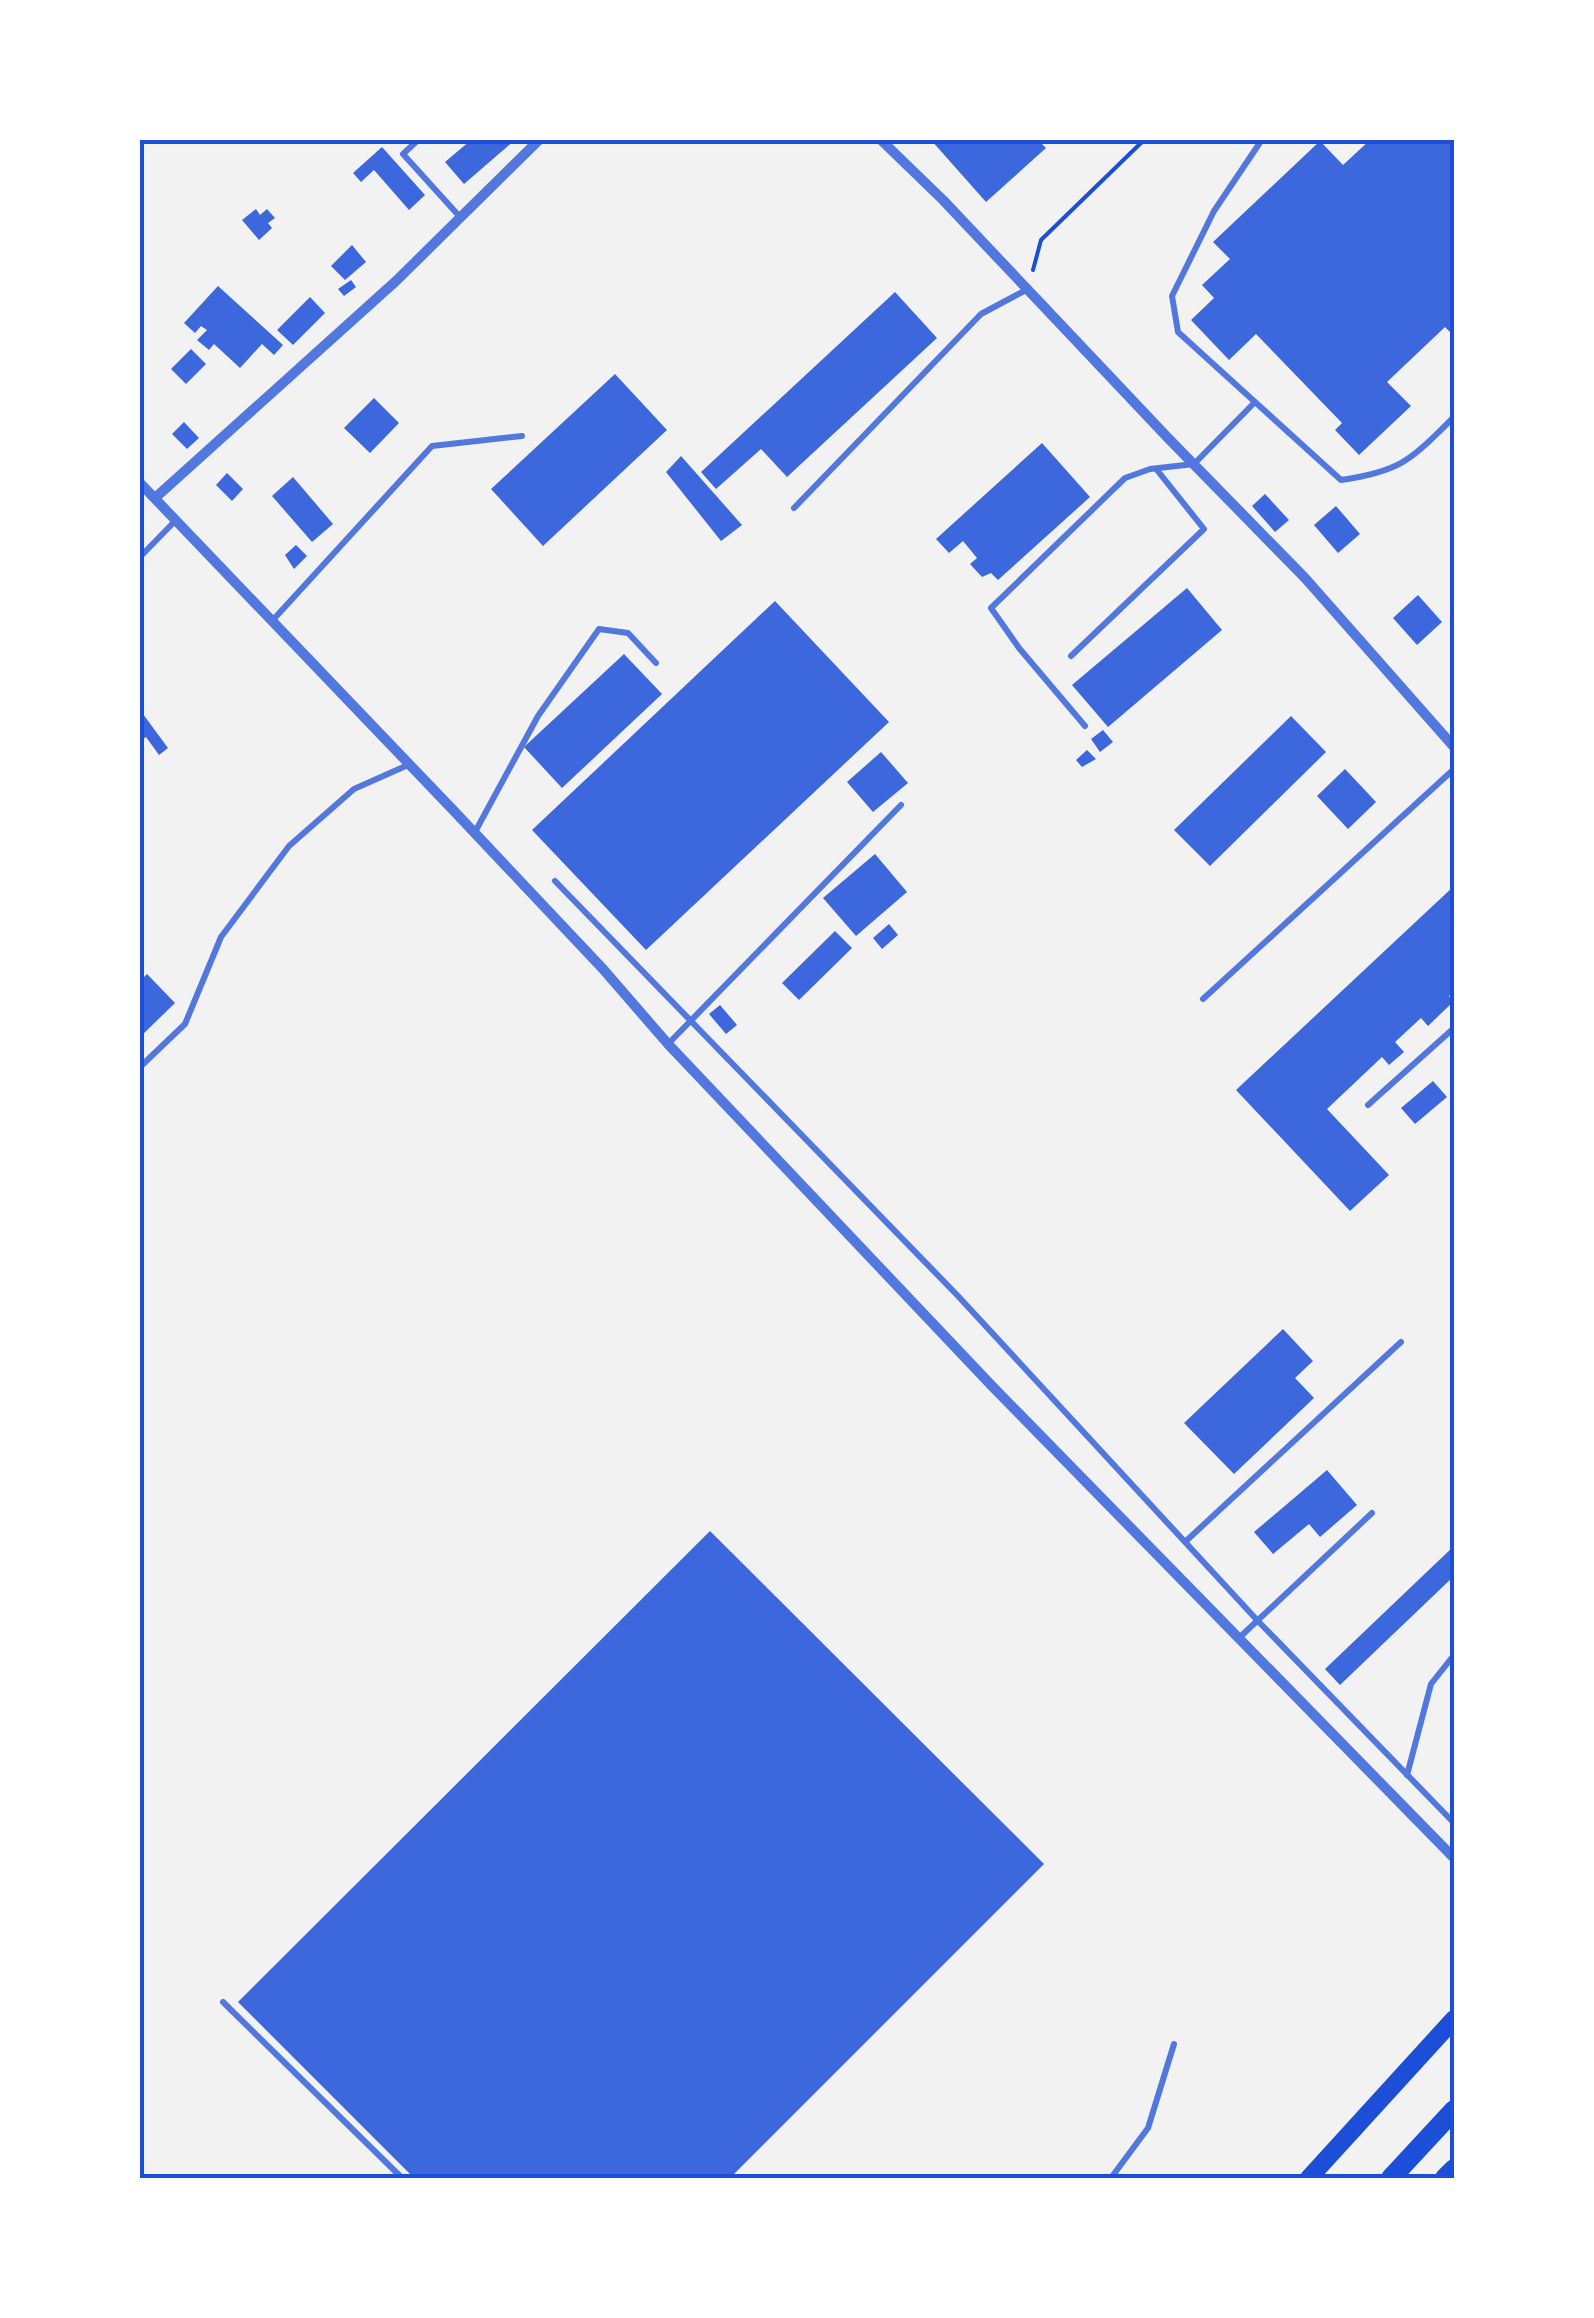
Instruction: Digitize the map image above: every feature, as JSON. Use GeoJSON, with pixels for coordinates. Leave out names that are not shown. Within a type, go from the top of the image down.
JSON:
{"type":"FeatureCollection","features":[{"type":"Feature","properties":{"kind":"highway"},"geometry":{"type":"LineString","coordinates":[[1391,2178],[1454,2110]]}},
{"type":"Feature","properties":{"kind":"highway"},"geometry":{"type":"LineString","coordinates":[[1445,2178],[1454,2169]]}},
{"type":"Feature","properties":{"kind":"main road"},"geometry":{"type":"LineString","coordinates":[[1309,2178],[1454,2019]]}},
{"type":"Feature","properties":{"kind":"street"},"geometry":{"type":"LineString","coordinates":[[155,498],[396,282],[539,140]]}},
{"type":"Feature","properties":{"kind":"street"},"geometry":{"type":"LineString","coordinates":[[881,140],[1306,578],[1454,748]]}},
{"type":"Feature","properties":{"kind":"street"},"geometry":{"type":"LineString","coordinates":[[140,483],[475,833],[668,1044],[992,1386],[1454,1858]]}},
{"type":"Feature","properties":{"kind":"lane"},"geometry":{"type":"LineString","coordinates":[[418,140],[403,154],[460,217]]}},
{"type":"Feature","properties":{"kind":"lane"},"geometry":{"type":"LineString","coordinates":[[1259,144],[1214,211],[1172,296],[1178,332],[1341,480],[1376,475],[1411,460],[1454,417]]}},
{"type":"Feature","properties":{"kind":"lane"},"geometry":{"type":"LineString","coordinates":[[794,508],[981,314],[1027,289]]}},
{"type":"Feature","properties":{"kind":"lane"},"geometry":{"type":"LineString","coordinates":[[1085,726],[1019,648],[991,608],[1125,478],[1156,468],[1194,464],[1255,402]]}},
{"type":"Feature","properties":{"kind":"lane"},"geometry":{"type":"LineString","coordinates":[[272,620],[432,446],[522,436]]}},
{"type":"Feature","properties":{"kind":"lane"},"geometry":{"type":"LineString","coordinates":[[1072,656],[1204,530],[1156,468]]}},
{"type":"Feature","properties":{"kind":"lane"},"geometry":{"type":"LineString","coordinates":[[140,557],[176,520]]}},
{"type":"Feature","properties":{"kind":"lane"},"geometry":{"type":"LineString","coordinates":[[475,833],[538,716],[599,630],[628,632],[656,664]]}},
{"type":"Feature","properties":{"kind":"lane"},"geometry":{"type":"LineString","coordinates":[[140,1067],[186,1024],[221,937],[289,846],[354,789],[409,764]]}},
{"type":"Feature","properties":{"kind":"lane"},"geometry":{"type":"LineString","coordinates":[[1203,999],[1454,769]]}},
{"type":"Feature","properties":{"kind":"lane"},"geometry":{"type":"LineString","coordinates":[[668,1044],[901,806]]}},
{"type":"Feature","properties":{"kind":"lane"},"geometry":{"type":"LineString","coordinates":[[555,880],[958,1296],[1256,1620],[1454,1823]]}},
{"type":"Feature","properties":{"kind":"lane"},"geometry":{"type":"LineString","coordinates":[[1368,1105],[1454,1028]]}},
{"type":"Feature","properties":{"kind":"lane"},"geometry":{"type":"LineString","coordinates":[[1186,1541],[1401,1342]]}},
{"type":"Feature","properties":{"kind":"lane"},"geometry":{"type":"LineString","coordinates":[[1240,1637],[1372,1513]]}},
{"type":"Feature","properties":{"kind":"lane"},"geometry":{"type":"LineString","coordinates":[[1407,1776],[1431,1684],[1454,1654]]}},
{"type":"Feature","properties":{"kind":"lane"},"geometry":{"type":"LineString","coordinates":[[223,2002],[402,2178]]}},
{"type":"Feature","properties":{"kind":"lane"},"geometry":{"type":"LineString","coordinates":[[1111,2178],[1148,2128],[1174,2044]]}},
{"type":"Feature","properties":{"kind":"path"},"geometry":{"type":"LineString","coordinates":[[1027,289],[1041,240],[1144,140]]}},
{"type":"Feature","properties":{"kind":"building"},"geometry":{"type":"Polygon","coordinates":[[[471,140],[515,140],[464,184],[445,162],[471,140]]]}},
{"type":"Feature","properties":{"kind":"building"},"geometry":{"type":"Polygon","coordinates":[[[931,140],[1038,140],[1046,148],[986,202],[931,140]]]}},
{"type":"Feature","properties":{"kind":"building"},"geometry":{"type":"Polygon","coordinates":[[[1370,140],[1454,140],[1454,336],[1445,327],[1387,382],[1411,406],[1359,455],[1335,430],[1342,423],[1256,334],[1229,360],[1191,320],[1214,298],[1202,285],[1230,259],[1213,242],[1320,141],[1343,165],[1370,140]]]}},
{"type":"Feature","properties":{"kind":"building"},"geometry":{"type":"Polygon","coordinates":[[[382,147],[425,195],[409,210],[374,170],[361,182],[353,173],[382,147]]]}},
{"type":"Feature","properties":{"kind":"building"},"geometry":{"type":"Polygon","coordinates":[[[256,209],[260,215],[267,209],[275,218],[268,223],[272,228],[259,240],[242,220],[256,209]]]}},
{"type":"Feature","properties":{"kind":"building"},"geometry":{"type":"Polygon","coordinates":[[[352,245],[366,262],[345,280],[331,266],[352,245]]]}},
{"type":"Feature","properties":{"kind":"building"},"geometry":{"type":"Polygon","coordinates":[[[351,280],[356,287],[344,296],[338,289],[351,280]]]}},
{"type":"Feature","properties":{"kind":"building"},"geometry":{"type":"Polygon","coordinates":[[[218,286],[283,345],[274,355],[262,344],[240,368],[214,344],[209,350],[197,340],[207,330],[201,326],[195,333],[184,323],[218,286]]]}},
{"type":"Feature","properties":{"kind":"building"},"geometry":{"type":"Polygon","coordinates":[[[895,292],[937,338],[787,477],[761,449],[716,489],[701,472],[895,292]]]}},
{"type":"Feature","properties":{"kind":"building"},"geometry":{"type":"Polygon","coordinates":[[[310,297],[325,313],[293,345],[277,330],[310,297]]]}},
{"type":"Feature","properties":{"kind":"building"},"geometry":{"type":"Polygon","coordinates":[[[191,349],[206,364],[186,384],[171,369],[191,349]]]}},
{"type":"Feature","properties":{"kind":"building"},"geometry":{"type":"Polygon","coordinates":[[[615,374],[667,430],[543,546],[491,489],[615,374]]]}},
{"type":"Feature","properties":{"kind":"building"},"geometry":{"type":"Polygon","coordinates":[[[374,398],[399,423],[370,453],[344,428],[374,398]]]}},
{"type":"Feature","properties":{"kind":"building"},"geometry":{"type":"Polygon","coordinates":[[[184,422],[199,438],[187,449],[172,434],[184,422]]]}},
{"type":"Feature","properties":{"kind":"building"},"geometry":{"type":"Polygon","coordinates":[[[1042,443],[1090,497],[998,580],[991,573],[982,577],[970,564],[977,558],[963,541],[949,553],[936,539],[1042,443]]]}},
{"type":"Feature","properties":{"kind":"building"},"geometry":{"type":"Polygon","coordinates":[[[681,456],[742,525],[721,541],[666,472],[681,456]]]}},
{"type":"Feature","properties":{"kind":"building"},"geometry":{"type":"Polygon","coordinates":[[[227,473],[243,489],[232,501],[216,485],[227,473]]]}},
{"type":"Feature","properties":{"kind":"building"},"geometry":{"type":"Polygon","coordinates":[[[293,477],[333,524],[312,542],[272,496],[293,477]]]}},
{"type":"Feature","properties":{"kind":"building"},"geometry":{"type":"Polygon","coordinates":[[[1265,494],[1289,520],[1275,532],[1252,506],[1265,494]]]}},
{"type":"Feature","properties":{"kind":"building"},"geometry":{"type":"Polygon","coordinates":[[[1336,506],[1360,534],[1338,553],[1314,525],[1336,506]]]}},
{"type":"Feature","properties":{"kind":"building"},"geometry":{"type":"Polygon","coordinates":[[[296,545],[307,556],[294,569],[285,555],[296,545]]]}},
{"type":"Feature","properties":{"kind":"building"},"geometry":{"type":"Polygon","coordinates":[[[1187,588],[1222,630],[1108,727],[1072,685],[1187,588]]]}},
{"type":"Feature","properties":{"kind":"building"},"geometry":{"type":"Polygon","coordinates":[[[1418,595],[1442,622],[1417,645],[1393,618],[1418,595]]]}},
{"type":"Feature","properties":{"kind":"building"},"geometry":{"type":"Polygon","coordinates":[[[775,601],[889,722],[646,950],[532,830],[775,601]]]}},
{"type":"Feature","properties":{"kind":"building"},"geometry":{"type":"Polygon","coordinates":[[[624,654],[662,694],[562,788],[524,747],[624,654]]]}},
{"type":"Feature","properties":{"kind":"building"},"geometry":{"type":"Polygon","coordinates":[[[140,710],[168,748],[159,755],[146,737],[140,741],[140,710]]]}},
{"type":"Feature","properties":{"kind":"building"},"geometry":{"type":"Polygon","coordinates":[[[1291,716],[1326,752],[1210,866],[1174,830],[1291,716]]]}},
{"type":"Feature","properties":{"kind":"building"},"geometry":{"type":"Polygon","coordinates":[[[1103,730],[1113,742],[1100,752],[1091,739],[1103,730]]]}},
{"type":"Feature","properties":{"kind":"building"},"geometry":{"type":"Polygon","coordinates":[[[1087,750],[1096,759],[1082,767],[1076,760],[1087,750]]]}},
{"type":"Feature","properties":{"kind":"building"},"geometry":{"type":"Polygon","coordinates":[[[881,752],[908,783],[873,812],[847,782],[881,752]]]}},
{"type":"Feature","properties":{"kind":"building"},"geometry":{"type":"Polygon","coordinates":[[[1345,769],[1376,802],[1348,829],[1317,796],[1345,769]]]}},
{"type":"Feature","properties":{"kind":"building"},"geometry":{"type":"Polygon","coordinates":[[[875,854],[907,892],[856,936],[823,898],[875,854]]]}},
{"type":"Feature","properties":{"kind":"building"},"geometry":{"type":"Polygon","coordinates":[[[1454,886],[1454,991],[1449,996],[1453,1002],[1428,1026],[1421,1018],[1395,1042],[1404,1052],[1389,1065],[1382,1057],[1327,1109],[1389,1175],[1350,1211],[1236,1090],[1454,886]]]}},
{"type":"Feature","properties":{"kind":"building"},"geometry":{"type":"Polygon","coordinates":[[[889,924],[898,935],[882,949],[873,938],[889,924]]]}},
{"type":"Feature","properties":{"kind":"building"},"geometry":{"type":"Polygon","coordinates":[[[835,931],[852,948],[799,1000],[782,983],[835,931]]]}},
{"type":"Feature","properties":{"kind":"building"},"geometry":{"type":"Polygon","coordinates":[[[147,974],[175,1003],[140,1037],[140,981],[147,974]]]}},
{"type":"Feature","properties":{"kind":"building"},"geometry":{"type":"Polygon","coordinates":[[[720,1005],[737,1025],[726,1034],[709,1014],[720,1005]]]}},
{"type":"Feature","properties":{"kind":"building"},"geometry":{"type":"Polygon","coordinates":[[[1433,1081],[1447,1097],[1415,1124],[1401,1108],[1433,1081]]]}},
{"type":"Feature","properties":{"kind":"building"},"geometry":{"type":"Polygon","coordinates":[[[1283,1329],[1313,1361],[1295,1378],[1314,1398],[1234,1474],[1184,1423],[1283,1329]]]}},
{"type":"Feature","properties":{"kind":"building"},"geometry":{"type":"Polygon","coordinates":[[[1327,1470],[1357,1505],[1320,1537],[1309,1524],[1273,1554],[1254,1532],[1327,1470]]]}},
{"type":"Feature","properties":{"kind":"building"},"geometry":{"type":"Polygon","coordinates":[[[710,1531],[1044,1864],[730,2178],[414,2178],[238,2002],[710,1531]]]}},
{"type":"Feature","properties":{"kind":"building"},"geometry":{"type":"Polygon","coordinates":[[[1454,1546],[1454,1576],[1340,1685],[1325,1669],[1454,1546]]]}}]}
